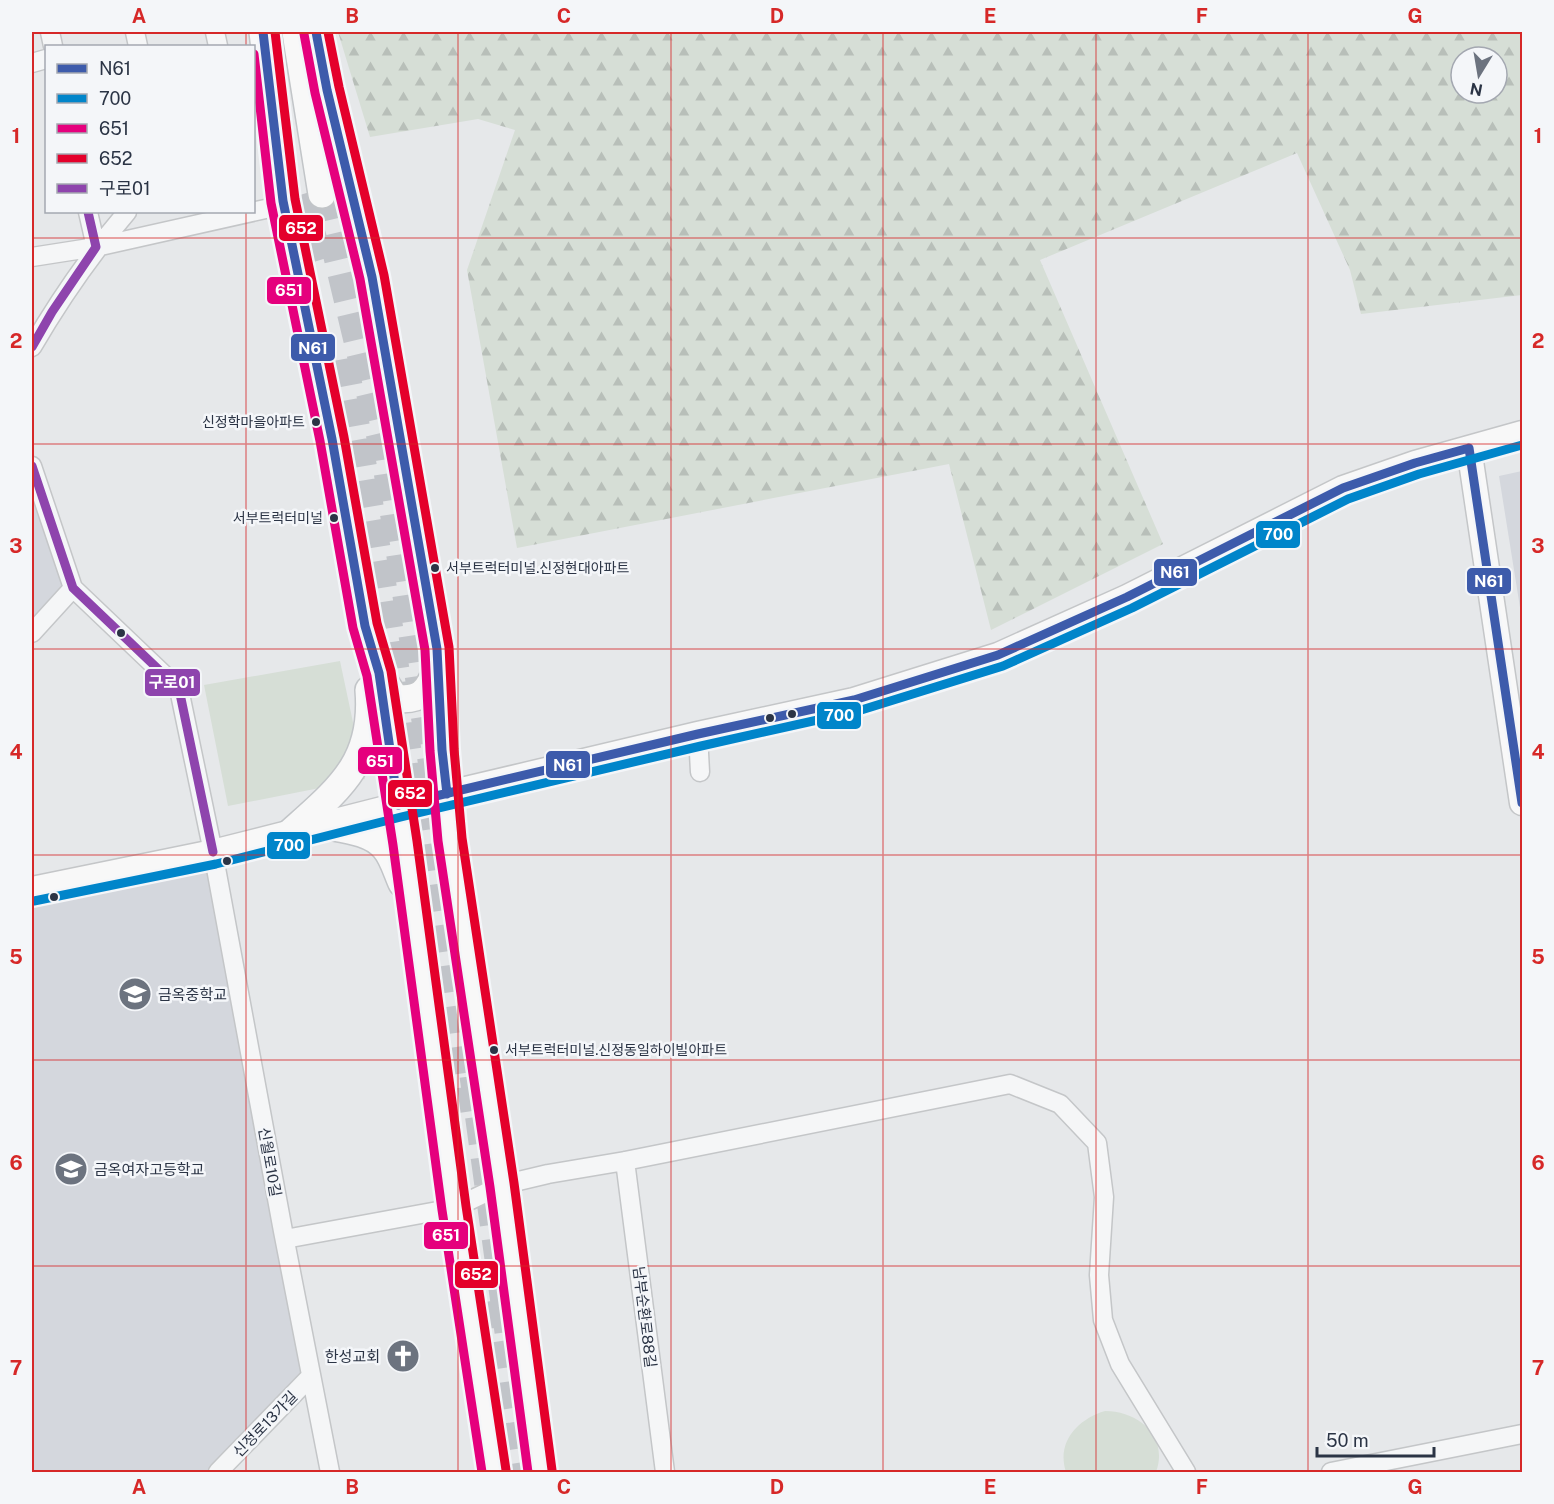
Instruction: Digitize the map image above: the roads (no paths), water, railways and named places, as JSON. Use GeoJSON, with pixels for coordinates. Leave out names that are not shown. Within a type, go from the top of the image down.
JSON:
{"type":"FeatureCollection","features":[{"type":"Feature","properties":{"kind":"main road"},"geometry":{"type":"LineString","coordinates":[[263,32],[283,201],[332,439],[365,626],[371,708],[366,740],[356,765],[331,796],[290,833]]}},
{"type":"Feature","properties":{"kind":"main road"},"geometry":{"type":"LineString","coordinates":[[278,32],[311,195],[296,32]]}},
{"type":"Feature","properties":{"kind":"main road"},"geometry":{"type":"LineString","coordinates":[[316,32],[327,90],[372,277],[436,649],[450,839],[502,1185],[540,1473]]}},
{"type":"Feature","properties":{"kind":"main road"},"geometry":{"type":"LineString","coordinates":[[32,890],[213,852],[398,805],[698,734],[854,700],[998,655],[1127,597],[1342,488],[1415,463],[1522,433]]}},
{"type":"Feature","properties":{"kind":"main road"},"geometry":{"type":"LineString","coordinates":[[1469,448],[1522,803]]}},
{"type":"Feature","properties":{"kind":"main road"},"geometry":{"type":"LineString","coordinates":[[365,626],[379,673],[414,908],[454,1208],[494,1473]]}},
{"type":"Feature","properties":{"kind":"main road"},"geometry":{"type":"LineString","coordinates":[[379,673],[395,698],[406,700],[424,693],[430,686],[437,669]]}},
{"type":"Feature","properties":{"kind":"main road"},"geometry":{"type":"LineString","coordinates":[[322,825],[356,832],[377,840],[386,849],[414,908]]}},
{"type":"Feature","properties":{"kind":"street"},"geometry":{"type":"LineString","coordinates":[[255,211],[270,208]]}},
{"type":"Feature","properties":{"kind":"street"},"geometry":{"type":"LineString","coordinates":[[88,213],[96,247]]}},
{"type":"Feature","properties":{"kind":"street"},"geometry":{"type":"LineString","coordinates":[[32,347],[52,312],[96,247],[126,213]]}},
{"type":"Feature","properties":{"kind":"street"},"geometry":{"type":"LineString","coordinates":[[32,257],[96,247],[248,213]]}},
{"type":"Feature","properties":{"kind":"street"},"geometry":{"type":"LineString","coordinates":[[32,466],[73,588],[32,633]]}},
{"type":"Feature","properties":{"kind":"street","name":"신월로10길"},"geometry":{"type":"LineString","coordinates":[[73,588],[179,688],[213,852],[330,1473]]}},
{"type":"Feature","properties":{"kind":"street"},"geometry":{"type":"LineString","coordinates":[[698,734],[700,772]]}},
{"type":"Feature","properties":{"kind":"street"},"geometry":{"type":"LineString","coordinates":[[285,1239],[454,1208],[502,1185],[548,1174],[625,1161],[1011,1084],[1060,1104],[1097,1143],[1104,1197],[1099,1275],[1103,1320],[1120,1364],[1186,1473]]}},
{"type":"Feature","properties":{"kind":"street","name":"남부순환로88길"},"geometry":{"type":"LineString","coordinates":[[625,1161],[665,1473]]}},
{"type":"Feature","properties":{"kind":"street","name":"신정로13가길"},"geometry":{"type":"LineString","coordinates":[[218,1473],[311,1376]]}},
{"type":"Feature","properties":{"kind":"street"},"geometry":{"type":"LineString","coordinates":[[1331,1473],[1522,1434]]}},
{"type":"Feature","properties":{"kind":"tunnel"},"geometry":{"type":"LineString","coordinates":[[322,194],[385,458],[433,773]]}},
{"type":"Feature","properties":{"kind":"tunnel"},"geometry":{"type":"LineString","coordinates":[[300,195],[323,269]]}},
{"type":"Feature","properties":{"kind":"tunnel"},"geometry":{"type":"LineString","coordinates":[[344,359],[392,641],[459,1113]]}},
{"type":"Feature","properties":{"kind":"tunnel"},"geometry":{"type":"LineString","coordinates":[[473,1076],[508,1332]]}},
{"type":"Feature","properties":{"kind":"tunnel"},"geometry":{"type":"LineString","coordinates":[[485,1302],[511,1472]]}},
{"type":"Feature","properties":{"kind":"place","name":"신정학마을아파트"},"geometry":{"type":"Point","coordinates":[316,422]}},
{"type":"Feature","properties":{"kind":"place","name":"서부트럭터미널"},"geometry":{"type":"Point","coordinates":[334,518]}},
{"type":"Feature","properties":{"kind":"place","name":"서부트럭터미널.신정현대아파트"},"geometry":{"type":"Point","coordinates":[435,568]}},
{"type":"Feature","properties":{"kind":"place","name":"금옥중학교"},"geometry":{"type":"Point","coordinates":[135,994]}},
{"type":"Feature","properties":{"kind":"place","name":"서부트럭터미널.신정동일하이빌아파트"},"geometry":{"type":"Point","coordinates":[494,1050]}},
{"type":"Feature","properties":{"kind":"place","name":"금옥여자고등학교"},"geometry":{"type":"Point","coordinates":[71,1169]}},
{"type":"Feature","properties":{"kind":"place","name":"한성교회"},"geometry":{"type":"Point","coordinates":[403,1356]}}]}
